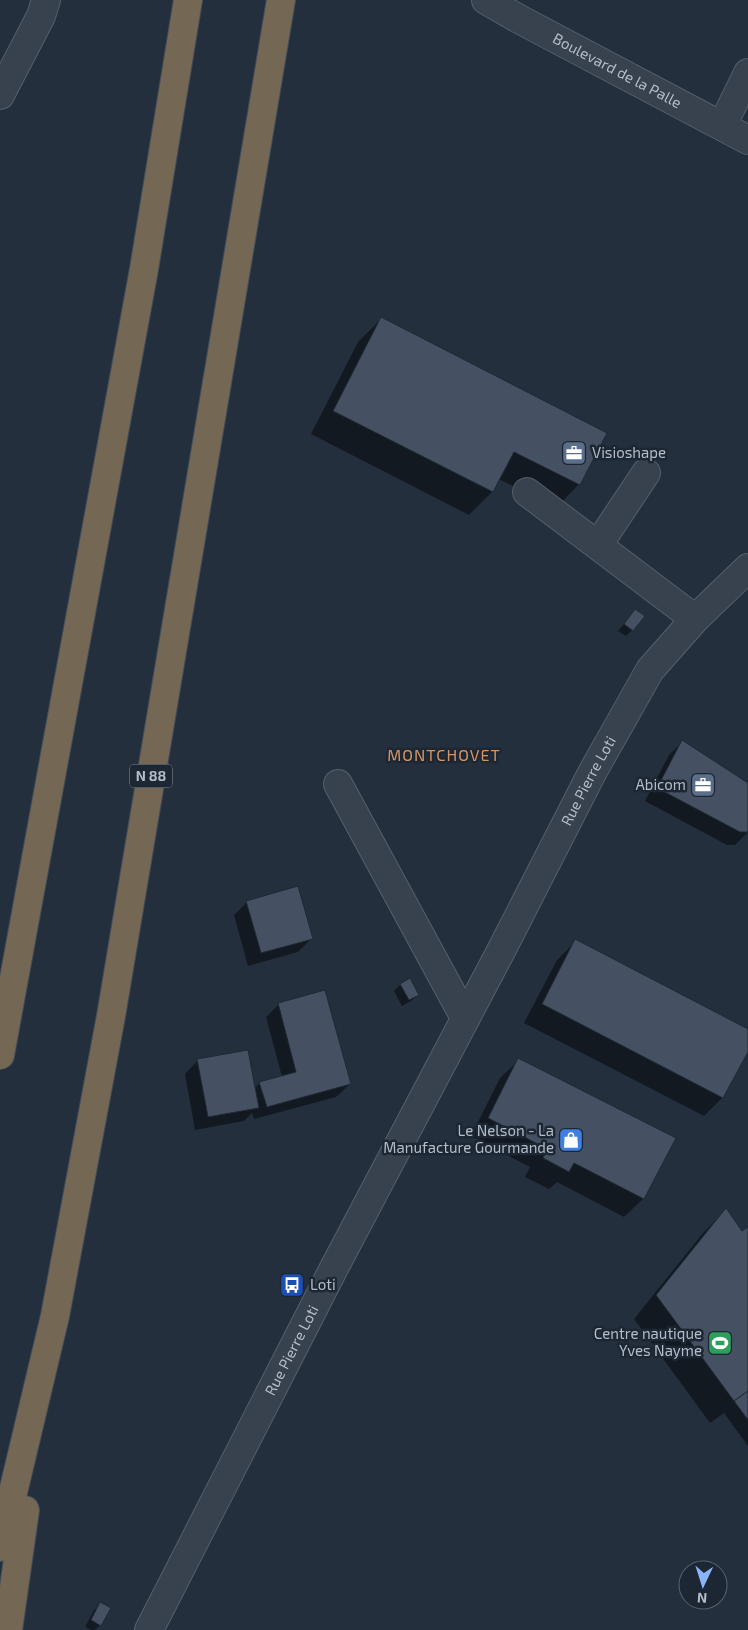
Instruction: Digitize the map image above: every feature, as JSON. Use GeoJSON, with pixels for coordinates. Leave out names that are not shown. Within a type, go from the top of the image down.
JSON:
{"type":"FeatureCollection","features":[{"type":"Feature","properties":{"kind":"highway"},"geometry":{"type":"LineString","coordinates":[[0,1055],[144,269],[188,0]]}},
{"type":"Feature","properties":{"kind":"highway","name":"N 88"},"geometry":{"type":"LineString","coordinates":[[0,1547],[54,1316],[111,1016],[281,0]]}},
{"type":"Feature","properties":{"kind":"highway"},"geometry":{"type":"LineString","coordinates":[[8,1630],[54,1316]]}},
{"type":"Feature","properties":{"kind":"street"},"geometry":{"type":"LineString","coordinates":[[0,95],[41,16],[46,0]]}},
{"type":"Feature","properties":{"kind":"street","name":"Boulevard de la Palle"},"geometry":{"type":"LineString","coordinates":[[486,0],[748,140]]}},
{"type":"Feature","properties":{"kind":"street"},"geometry":{"type":"LineString","coordinates":[[722,126],[748,73]]}},
{"type":"Feature","properties":{"kind":"street"},"geometry":{"type":"LineString","coordinates":[[598,545],[646,473]]}},
{"type":"Feature","properties":{"kind":"street"},"geometry":{"type":"LineString","coordinates":[[527,492],[696,619]]}},
{"type":"Feature","properties":{"kind":"street","name":"Rue Pierre Loti"},"geometry":{"type":"LineString","coordinates":[[149,1630],[325,1285],[593,771],[650,670],[696,619],[748,568]]}},
{"type":"Feature","properties":{"kind":"street"},"geometry":{"type":"LineString","coordinates":[[338,784],[465,1018]]}},
{"type":"Feature","properties":{"kind":"building"},"geometry":{"type":"Polygon","coordinates":[[[381,317],[607,433],[580,485],[514,452],[493,492],[333,411],[381,317]]]}},
{"type":"Feature","properties":{"kind":"building"},"geometry":{"type":"Polygon","coordinates":[[[635,609],[645,616],[633,631],[624,624],[635,609]]]}},
{"type":"Feature","properties":{"kind":"building","name":"Abicom"},"geometry":{"type":"Polygon","coordinates":[[[682,740],[748,783],[748,832],[740,832],[657,788],[682,740]]]}},
{"type":"Feature","properties":{"kind":"building"},"geometry":{"type":"Polygon","coordinates":[[[298,886],[313,939],[261,953],[246,901],[298,886]]]}},
{"type":"Feature","properties":{"kind":"building"},"geometry":{"type":"Polygon","coordinates":[[[575,939],[748,1029],[748,1052],[723,1098],[542,1004],[575,939]]]}},
{"type":"Feature","properties":{"kind":"building"},"geometry":{"type":"Polygon","coordinates":[[[410,978],[419,995],[409,1000],[400,984],[410,978]]]}},
{"type":"Feature","properties":{"kind":"building"},"geometry":{"type":"Polygon","coordinates":[[[325,990],[351,1084],[267,1107],[259,1082],[296,1072],[278,1003],[325,990]]]}},
{"type":"Feature","properties":{"kind":"building"},"geometry":{"type":"Polygon","coordinates":[[[248,1050],[259,1108],[208,1117],[197,1059],[248,1050]]]}},
{"type":"Feature","properties":{"kind":"building"},"geometry":{"type":"Polygon","coordinates":[[[518,1058],[676,1138],[644,1199],[574,1163],[569,1172],[543,1158],[547,1149],[488,1118],[518,1058]]]}},
{"type":"Feature","properties":{"kind":"building","name":"Centre nautique Yves Nayme"},"geometry":{"type":"Polygon","coordinates":[[[726,1208],[742,1231],[748,1227],[748,1391],[734,1401],[656,1295],[726,1208]]]}},
{"type":"Feature","properties":{"kind":"building"},"geometry":{"type":"Polygon","coordinates":[[[748,1391],[748,1420],[734,1401],[748,1391]]]}},
{"type":"Feature","properties":{"kind":"building"},"geometry":{"type":"Polygon","coordinates":[[[100,1602],[111,1608],[101,1626],[91,1620],[100,1602]]]}},
{"type":"Feature","properties":{"kind":"place","name":"Visioshape"},"geometry":{"type":"Point","coordinates":[574,453]}},
{"type":"Feature","properties":{"kind":"place","name":"Abicom"},"geometry":{"type":"Point","coordinates":[703,785]}},
{"type":"Feature","properties":{"kind":"place","name":"Le Nelson - La Manufacture Gourmande"},"geometry":{"type":"Point","coordinates":[571,1140]}},
{"type":"Feature","properties":{"kind":"place","name":"Loti"},"geometry":{"type":"Point","coordinates":[292,1285]}},
{"type":"Feature","properties":{"kind":"place","name":"Centre nautique Yves Nayme"},"geometry":{"type":"Point","coordinates":[720,1343]}},
{"type":"Feature","properties":{"kind":"district","name":"MONTCHOVET"},"geometry":{"type":"Point","coordinates":[444,755]}}]}
